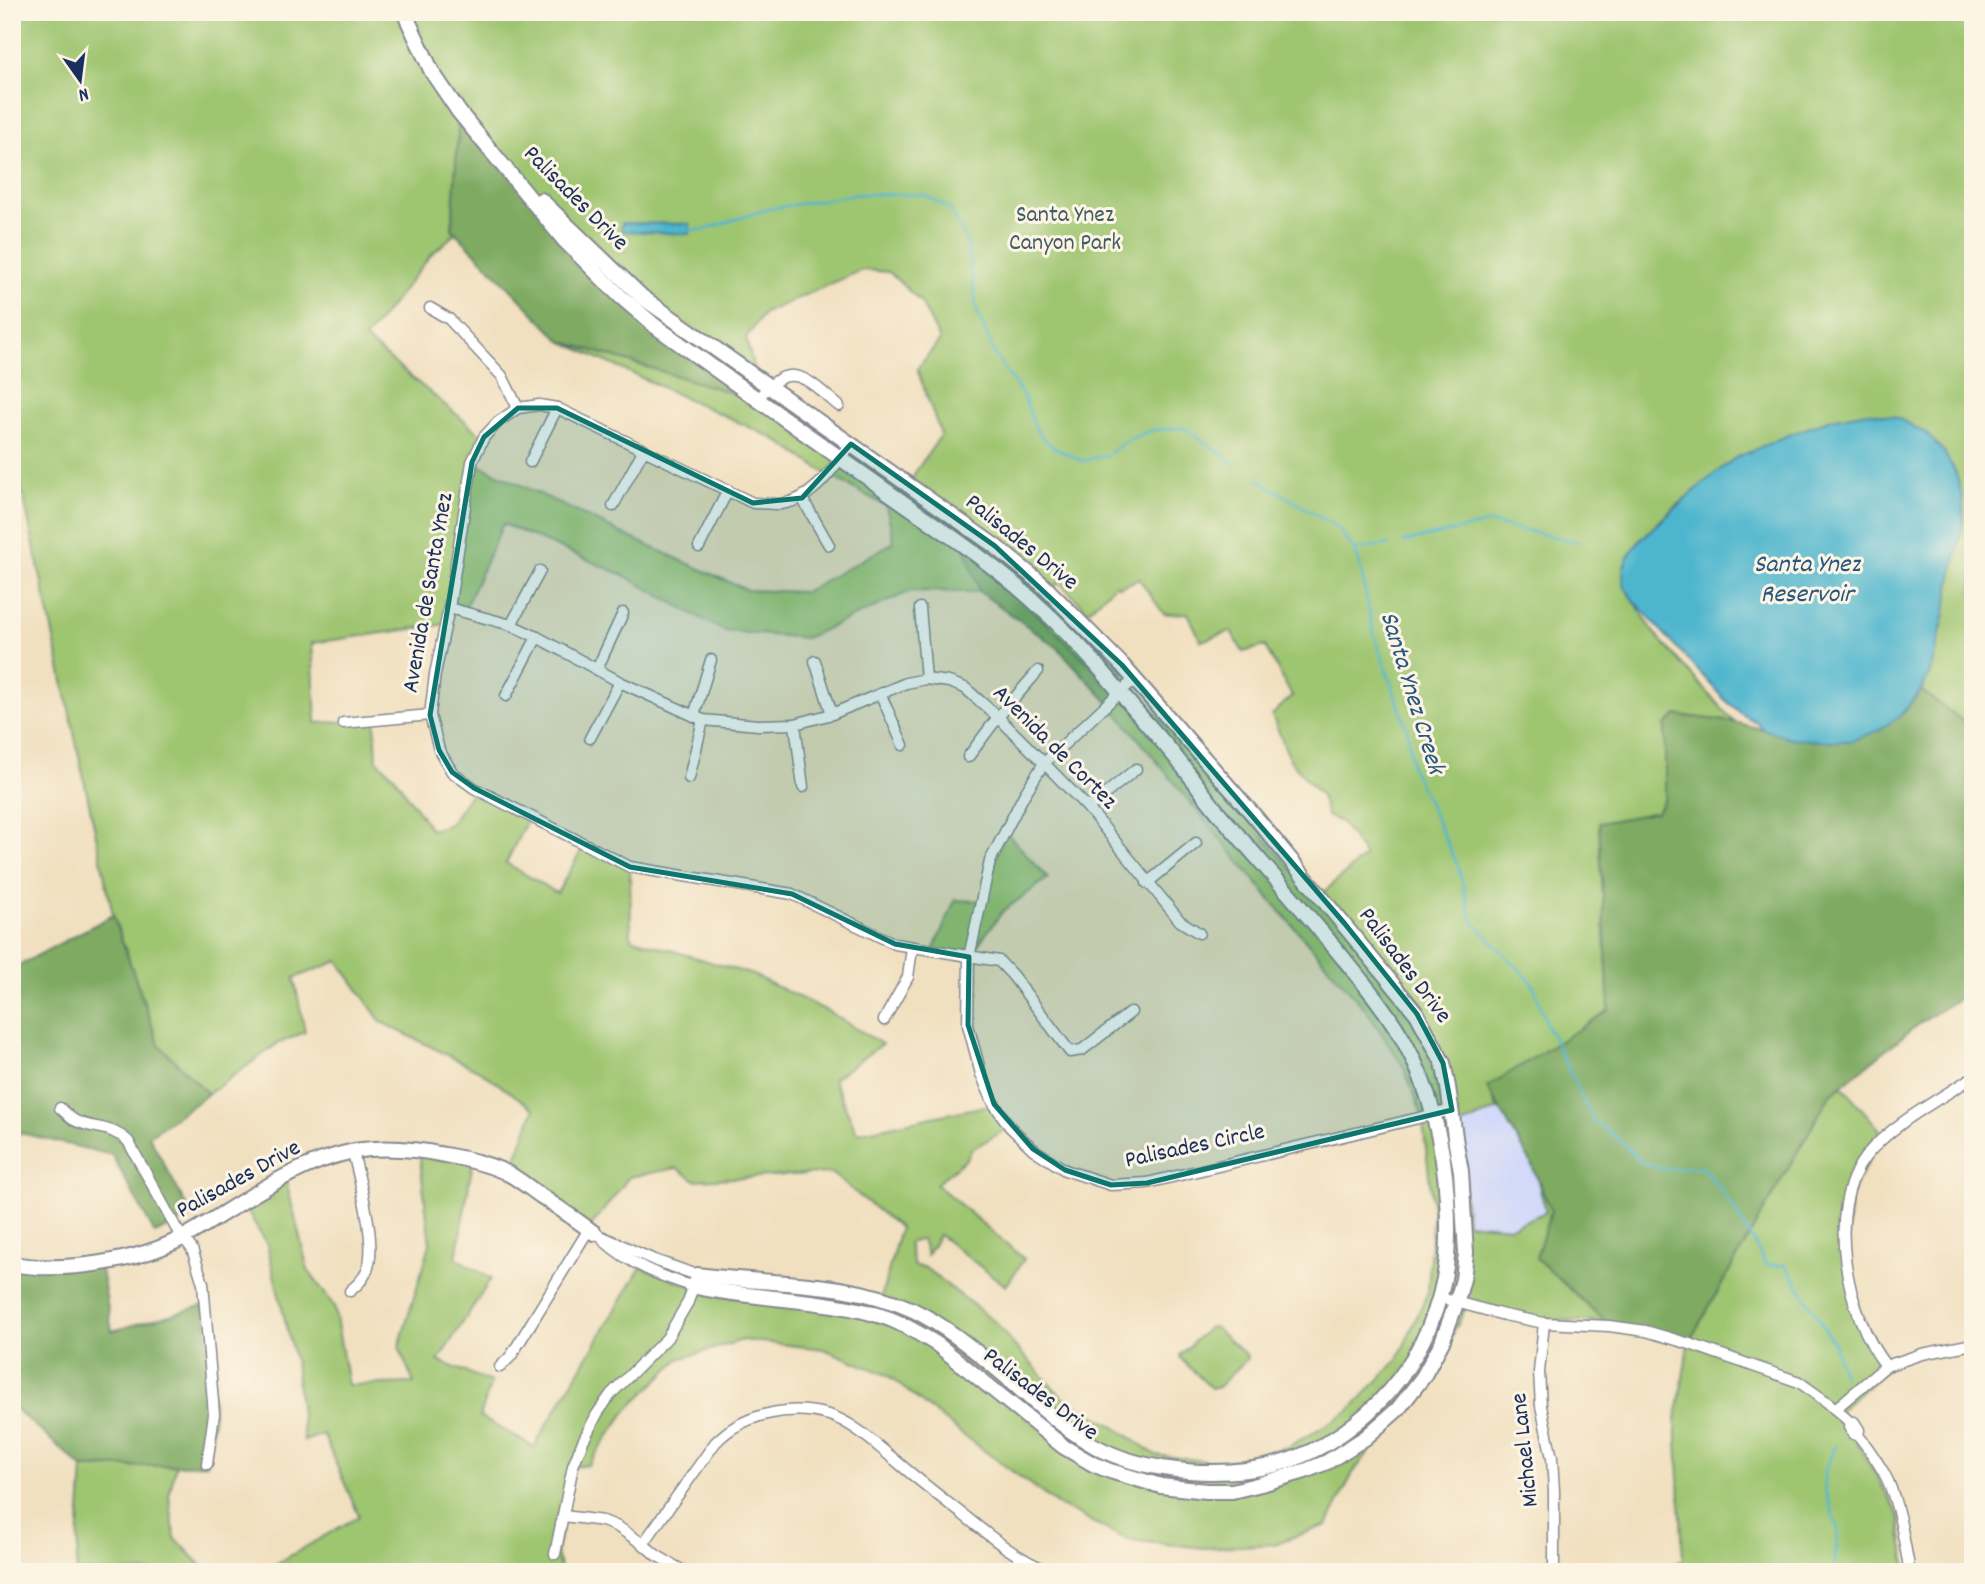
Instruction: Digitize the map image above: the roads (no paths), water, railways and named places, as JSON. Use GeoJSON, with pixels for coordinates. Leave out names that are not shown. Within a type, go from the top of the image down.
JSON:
{"type":"FeatureCollection","features":[{"type":"Feature","properties":{"kind":"street","name":"Palisades Drive"},"geometry":{"type":"LineString","coordinates":[[404,12],[432,72],[459,112],[565,242],[621,297],[655,326],[964,545],[1034,600],[1086,651],[1384,1009],[1416,1066],[1438,1132],[1444,1165],[1449,1227],[1446,1273],[1441,1298],[1420,1346],[1384,1397],[1364,1417],[1337,1437],[1314,1450],[1248,1470],[1192,1472],[1149,1466],[1091,1444],[954,1334],[910,1309],[860,1292],[825,1287],[731,1280],[695,1281]]}},
{"type":"Feature","properties":{"kind":"street","name":"Palisades Drive"},"geometry":{"type":"LineString","coordinates":[[12,1264],[100,1264],[132,1257],[183,1237],[266,1186],[323,1160],[374,1149],[431,1152],[473,1161],[510,1175],[592,1231],[622,1257],[640,1267],[695,1281],[727,1293],[862,1311],[890,1320],[938,1345],[1064,1447],[1086,1460],[1110,1471],[1161,1486],[1207,1491],[1261,1485],[1305,1471],[1347,1451],[1398,1409],[1417,1385],[1442,1342],[1463,1279],[1466,1253],[1461,1171],[1443,1063],[1417,1014],[1274,840],[1114,656],[1045,587],[995,546],[642,297],[554,213],[459,112]]}},
{"type":"Feature","properties":{"kind":"street"},"geometry":{"type":"LineString","coordinates":[[430,308],[449,319],[502,376],[518,408],[539,405],[557,408],[753,503],[782,504],[802,498],[817,487],[851,444]]}},
{"type":"Feature","properties":{"kind":"street"},"geometry":{"type":"LineString","coordinates":[[758,399],[768,385],[792,374],[803,377],[839,406]]}},
{"type":"Feature","properties":{"kind":"street","name":"Avenida de Santa Ynez"},"geometry":{"type":"LineString","coordinates":[[518,408],[498,422],[484,437],[472,462],[430,715],[439,750],[452,772],[474,788],[630,867],[792,894],[895,944],[999,961],[1070,1052],[1082,1050],[1131,1012]]}},
{"type":"Feature","properties":{"kind":"street"},"geometry":{"type":"LineString","coordinates":[[530,462],[557,408]]}},
{"type":"Feature","properties":{"kind":"street"},"geometry":{"type":"LineString","coordinates":[[613,506],[644,449]]}},
{"type":"Feature","properties":{"kind":"street"},"geometry":{"type":"LineString","coordinates":[[699,547],[728,490]]}},
{"type":"Feature","properties":{"kind":"street"},"geometry":{"type":"LineString","coordinates":[[802,498],[829,545]]}},
{"type":"Feature","properties":{"kind":"street"},"geometry":{"type":"LineString","coordinates":[[511,625],[540,571]]}},
{"type":"Feature","properties":{"kind":"street"},"geometry":{"type":"LineString","coordinates":[[1034,600],[1045,587]]}},
{"type":"Feature","properties":{"kind":"street"},"geometry":{"type":"LineString","coordinates":[[449,608],[511,625],[620,682],[698,718],[758,725],[795,724],[832,714],[906,683],[926,678],[920,608]]}},
{"type":"Feature","properties":{"kind":"street"},"geometry":{"type":"LineString","coordinates":[[597,669],[623,613]]}},
{"type":"Feature","properties":{"kind":"street"},"geometry":{"type":"LineString","coordinates":[[506,696],[537,637]]}},
{"type":"Feature","properties":{"kind":"street"},"geometry":{"type":"LineString","coordinates":[[689,778],[698,718],[711,660]]}},
{"type":"Feature","properties":{"kind":"street"},"geometry":{"type":"LineString","coordinates":[[815,661],[832,714]]}},
{"type":"Feature","properties":{"kind":"street"},"geometry":{"type":"LineString","coordinates":[[968,757],[1038,671]]}},
{"type":"Feature","properties":{"kind":"street","name":"Avenida de Cortez"},"geometry":{"type":"LineString","coordinates":[[926,678],[949,681],[965,688],[998,717],[1088,808],[1180,921],[1199,933]]}},
{"type":"Feature","properties":{"kind":"street","name":"Palisades Circle"},"geometry":{"type":"LineString","coordinates":[[1134,680],[1044,763],[990,860],[969,957],[968,1025],[981,1074],[994,1104],[1010,1127],[1033,1149],[1065,1170],[1111,1185],[1147,1183],[1452,1111]]}},
{"type":"Feature","properties":{"kind":"street"},"geometry":{"type":"LineString","coordinates":[[590,738],[620,682]]}},
{"type":"Feature","properties":{"kind":"street"},"geometry":{"type":"LineString","coordinates":[[881,695],[903,745]]}},
{"type":"Feature","properties":{"kind":"street"},"geometry":{"type":"LineString","coordinates":[[343,723],[430,715]]}},
{"type":"Feature","properties":{"kind":"street"},"geometry":{"type":"LineString","coordinates":[[795,724],[803,787]]}},
{"type":"Feature","properties":{"kind":"street"},"geometry":{"type":"LineString","coordinates":[[1088,808],[1136,769]]}},
{"type":"Feature","properties":{"kind":"street"},"geometry":{"type":"LineString","coordinates":[[1147,883],[1196,843]]}},
{"type":"Feature","properties":{"kind":"street"},"geometry":{"type":"LineString","coordinates":[[884,1020],[908,977],[912,948]]}},
{"type":"Feature","properties":{"kind":"street"},"geometry":{"type":"LineString","coordinates":[[1885,1366],[1860,1324],[1850,1282],[1843,1229],[1848,1192],[1865,1157],[1878,1143],[1973,1077]]}},
{"type":"Feature","properties":{"kind":"street"},"geometry":{"type":"LineString","coordinates":[[60,1108],[74,1120],[111,1130],[128,1141],[176,1228],[192,1249],[203,1283],[214,1414],[207,1464]]}},
{"type":"Feature","properties":{"kind":"street"},"geometry":{"type":"LineString","coordinates":[[350,1291],[367,1273],[371,1242],[353,1152]]}},
{"type":"Feature","properties":{"kind":"street"},"geometry":{"type":"LineString","coordinates":[[500,1367],[511,1356],[592,1231]]}},
{"type":"Feature","properties":{"kind":"street"},"geometry":{"type":"LineString","coordinates":[[555,1554],[573,1466],[583,1441],[611,1394],[667,1338],[688,1302],[695,1281]]}},
{"type":"Feature","properties":{"kind":"street"},"geometry":{"type":"LineString","coordinates":[[1441,1298],[1544,1323],[1646,1331],[1799,1382],[1850,1422],[1854,1422],[1859,1430],[1858,1435],[1880,1467],[1892,1492],[1910,1572]]}},
{"type":"Feature","properties":{"kind":"street","name":"Michael Lane"},"geometry":{"type":"LineString","coordinates":[[1544,1323],[1539,1372],[1541,1406],[1552,1458],[1554,1572]]}},
{"type":"Feature","properties":{"kind":"street"},"geometry":{"type":"LineString","coordinates":[[1835,1409],[1885,1366],[1922,1354],[1973,1344]]}},
{"type":"Feature","properties":{"kind":"street"},"geometry":{"type":"LineString","coordinates":[[643,1544],[724,1433],[759,1417],[782,1412],[807,1411],[830,1416],[861,1432],[1005,1548],[1051,1572]]}},
{"type":"Feature","properties":{"kind":"street"},"geometry":{"type":"LineString","coordinates":[[564,1516],[603,1521],[618,1527],[685,1572]]}},
{"type":"Feature","properties":{"kind":"water"},"geometry":{"type":"Polygon","coordinates":[[[622,223],[690,224],[690,234],[621,231],[622,223]]]}},
{"type":"Feature","properties":{"kind":"water","name":"Santa Ynez Reservoir"},"geometry":{"type":"Polygon","coordinates":[[[1867,412],[1896,417],[1926,433],[1944,452],[1956,473],[1964,518],[1944,617],[1930,673],[1921,690],[1900,716],[1877,731],[1851,741],[1790,738],[1762,729],[1758,723],[1725,700],[1633,600],[1625,587],[1624,567],[1640,540],[1735,458],[1831,419],[1867,412]]]}},
{"type":"Feature","properties":{"kind":"waterway","name":"Santa Ynez Creek"},"geometry":{"type":"LineString","coordinates":[[690,230],[703,230],[768,209],[858,194],[925,195],[950,209],[967,241],[977,312],[996,357],[1024,397],[1036,430],[1051,446],[1082,461],[1107,455],[1129,439],[1153,430],[1185,428],[1234,463]]}},
{"type":"Feature","properties":{"kind":"waterway","name":"Santa Ynez Creek"},"geometry":{"type":"LineString","coordinates":[[1259,480],[1338,528],[1354,550],[1359,561],[1373,631],[1408,732],[1412,768],[1458,866],[1472,920],[1533,984],[1547,1025],[1594,1122],[1614,1135],[1643,1163],[1664,1169],[1701,1167],[1729,1201],[1766,1265],[1786,1265],[1834,1344],[1843,1376]]}},
{"type":"Feature","properties":{"kind":"waterway"},"geometry":{"type":"LineString","coordinates":[[1404,542],[1489,523],[1579,542]]}},
{"type":"Feature","properties":{"kind":"waterway"},"geometry":{"type":"LineString","coordinates":[[1354,550],[1389,544]]}},
{"type":"Feature","properties":{"kind":"waterway","name":"Santa Ynez Creek"},"geometry":{"type":"LineString","coordinates":[[1834,1572],[1838,1530],[1825,1490],[1824,1474],[1835,1446]]}},
{"type":"Feature","properties":{"kind":"park label","name":"Santa Ynez Canyon Park"},"geometry":{"type":"Point","coordinates":[1065,230]}}]}
